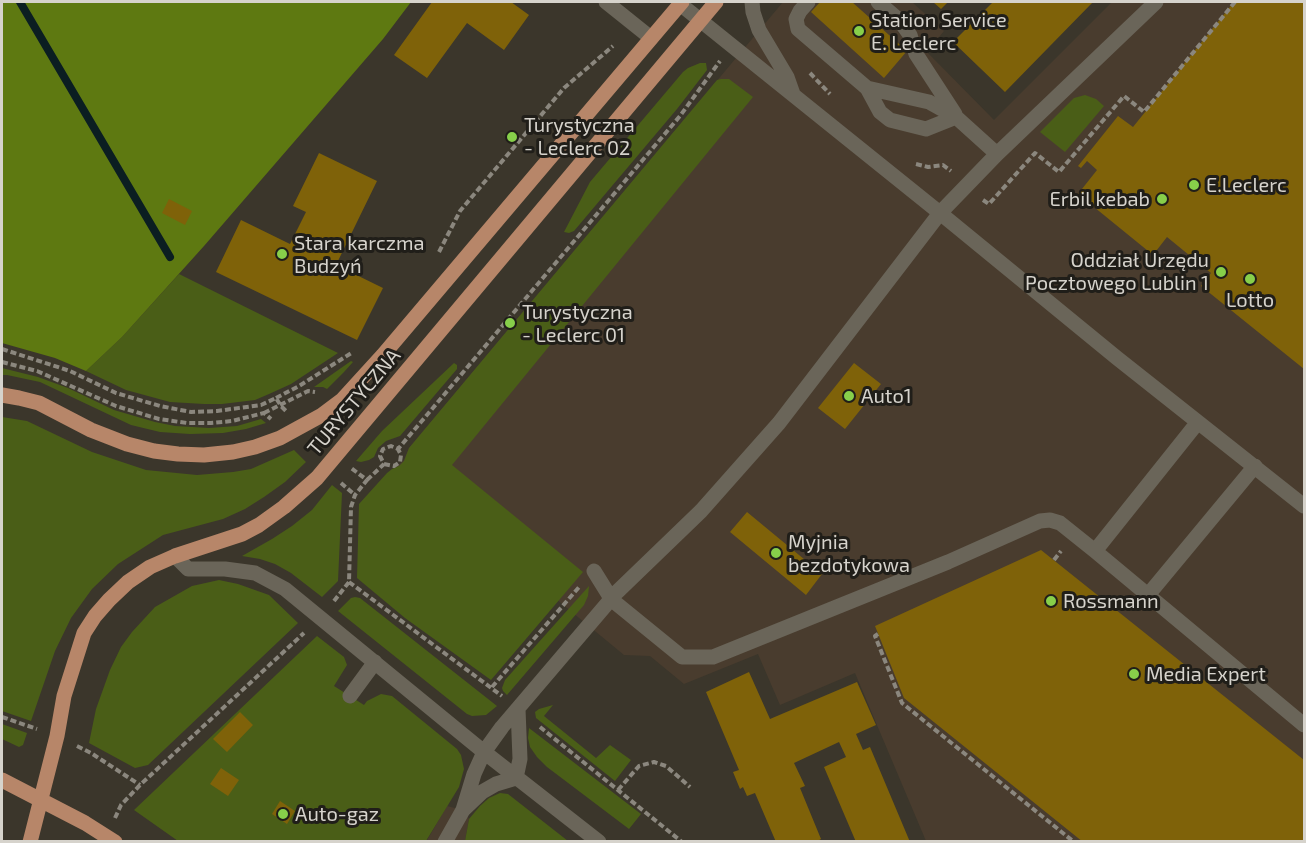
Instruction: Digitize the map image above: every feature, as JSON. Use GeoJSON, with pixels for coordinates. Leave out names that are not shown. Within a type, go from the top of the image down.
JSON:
{"type":"FeatureCollection","features":[{"type":"Feature","properties":{"kind":"main road","name":"TURYSTYCZNA"},"geometry":{"type":"LineString","coordinates":[[30,842],[57,736],[64,696],[84,633],[95,616],[128,582],[150,567],[176,555],[242,534],[259,525],[300,494],[325,469],[716,2]]}},
{"type":"Feature","properties":{"kind":"main road","name":"TURYSTYCZNA"},"geometry":{"type":"LineString","coordinates":[[2,396],[39,403],[91,430],[127,444],[154,451],[204,455],[255,447],[287,434],[322,415],[342,400],[360,381],[681,3]]}},
{"type":"Feature","properties":{"kind":"main road"},"geometry":{"type":"LineString","coordinates":[[2,780],[42,799],[115,842]]}},
{"type":"Feature","properties":{"kind":"street"},"geometry":{"type":"LineString","coordinates":[[606,2],[651,38]]}},
{"type":"Feature","properties":{"kind":"street"},"geometry":{"type":"LineString","coordinates":[[752,2],[759,30],[787,77],[794,96]]}},
{"type":"Feature","properties":{"kind":"street"},"geometry":{"type":"LineString","coordinates":[[808,2],[796,19],[798,29],[867,88],[880,112],[890,120],[926,129],[956,117]]}},
{"type":"Feature","properties":{"kind":"street"},"geometry":{"type":"LineString","coordinates":[[878,2],[900,21],[910,35],[916,54],[956,117]]}},
{"type":"Feature","properties":{"kind":"street"},"geometry":{"type":"LineString","coordinates":[[464,810],[474,774],[484,752],[502,727],[618,592],[701,511],[779,423],[940,213],[997,154],[1155,2]]}},
{"type":"Feature","properties":{"kind":"street"},"geometry":{"type":"LineString","coordinates":[[681,3],[1087,334],[1305,506]]}},
{"type":"Feature","properties":{"kind":"street"},"geometry":{"type":"LineString","coordinates":[[867,88],[929,102],[956,117],[997,154]]}},
{"type":"Feature","properties":{"kind":"street"},"geometry":{"type":"LineString","coordinates":[[1095,551],[1198,422]]}},
{"type":"Feature","properties":{"kind":"street"},"geometry":{"type":"LineString","coordinates":[[1148,595],[1255,465]]}},
{"type":"Feature","properties":{"kind":"street"},"geometry":{"type":"LineString","coordinates":[[594,571],[612,600],[682,657],[713,657],[948,562],[1040,521],[1050,520],[1059,523],[1095,551],[1305,724]]}},
{"type":"Feature","properties":{"kind":"street"},"geometry":{"type":"LineString","coordinates":[[176,555],[188,569],[225,569],[255,573],[285,589],[516,778],[599,842]]}},
{"type":"Feature","properties":{"kind":"street"},"geometry":{"type":"LineString","coordinates":[[350,696],[375,662]]}},
{"type":"Feature","properties":{"kind":"street"},"geometry":{"type":"LineString","coordinates":[[516,778],[520,759],[518,710]]}},
{"type":"Feature","properties":{"kind":"street"},"geometry":{"type":"LineString","coordinates":[[445,842],[464,810],[482,792],[496,784],[516,778]]}},
{"type":"Feature","properties":{"kind":"path"},"geometry":{"type":"LineString","coordinates":[[967,186],[989,204],[1035,153],[1059,172],[1124,96],[1144,112],[1235,2]]}},
{"type":"Feature","properties":{"kind":"path"},"geometry":{"type":"LineString","coordinates":[[438,255],[460,211],[564,88],[617,43],[634,25]]}},
{"type":"Feature","properties":{"kind":"path"},"geometry":{"type":"LineString","coordinates":[[398,449],[680,116],[731,45]]}},
{"type":"Feature","properties":{"kind":"path"},"geometry":{"type":"LineString","coordinates":[[276,398],[355,351]]}},
{"type":"Feature","properties":{"kind":"path"},"geometry":{"type":"LineString","coordinates":[[2,362],[37,371],[116,406],[159,419],[187,423],[211,423],[232,421],[264,412],[287,434]]}},
{"type":"Feature","properties":{"kind":"path"},"geometry":{"type":"LineString","coordinates":[[391,446],[398,449],[401,455],[400,462],[394,466],[384,464],[380,456],[383,449],[391,446]]}},
{"type":"Feature","properties":{"kind":"path"},"geometry":{"type":"LineString","coordinates":[[367,480],[384,464]]}},
{"type":"Feature","properties":{"kind":"path"},"geometry":{"type":"LineString","coordinates":[[325,469],[355,495]]}},
{"type":"Feature","properties":{"kind":"path"},"geometry":{"type":"LineString","coordinates":[[492,687],[594,571]]}},
{"type":"Feature","properties":{"kind":"path"},"geometry":{"type":"LineString","coordinates":[[349,582],[492,687],[682,842]]}},
{"type":"Feature","properties":{"kind":"path"},"geometry":{"type":"LineString","coordinates":[[879,634],[875,636],[902,703],[1074,842]]}},
{"type":"Feature","properties":{"kind":"path"},"geometry":{"type":"LineString","coordinates":[[618,790],[639,766],[654,762],[666,766],[690,787]]}},
{"type":"Feature","properties":{"kind":"shaded area"},"geometry":{"type":"Polygon","coordinates":[[[783,2],[912,2],[944,31],[927,52],[994,120],[1112,2],[1304,2],[1304,841],[926,841],[855,673],[780,705],[758,654],[684,684],[650,656],[624,655],[396,467],[404,460],[409,448],[783,2]]]}},
{"type":"Feature","properties":{"kind":"shaded area"},"geometry":{"type":"Polygon","coordinates":[[[447,806],[463,810],[469,819],[465,841],[426,842],[447,806]]]}},
{"type":"Feature","properties":{"kind":"green space"},"geometry":{"type":"Polygon","coordinates":[[[2,2],[411,2],[383,39],[204,246],[122,337],[86,371],[55,358],[2,343],[2,2]]]}},
{"type":"Feature","properties":{"kind":"green space"},"geometry":{"type":"Polygon","coordinates":[[[700,63],[706,63],[707,70],[677,109],[574,231],[564,232],[590,182],[683,72],[700,63]]]}},
{"type":"Feature","properties":{"kind":"green space"},"geometry":{"type":"Polygon","coordinates":[[[729,79],[753,97],[452,465],[583,572],[491,680],[405,618],[357,578],[359,504],[387,473],[404,461],[409,448],[717,80],[729,79]]]}},
{"type":"Feature","properties":{"kind":"green space"},"geometry":{"type":"Polygon","coordinates":[[[1085,95],[1096,99],[1104,106],[1065,152],[1040,132],[1074,98],[1085,95]]]}},
{"type":"Feature","properties":{"kind":"green space"},"geometry":{"type":"Polygon","coordinates":[[[179,274],[338,353],[291,384],[269,394],[255,400],[222,404],[170,402],[126,390],[86,371],[122,337],[179,274]]]}},
{"type":"Feature","properties":{"kind":"green space"},"geometry":{"type":"Polygon","coordinates":[[[351,361],[353,362],[327,389],[314,387],[351,361]]]}},
{"type":"Feature","properties":{"kind":"green space"},"geometry":{"type":"Polygon","coordinates":[[[454,363],[457,369],[400,436],[386,441],[369,460],[356,461],[382,431],[454,363]]]}},
{"type":"Feature","properties":{"kind":"green space"},"geometry":{"type":"Polygon","coordinates":[[[2,368],[38,377],[68,388],[114,410],[155,422],[209,428],[237,426],[261,419],[266,423],[223,433],[160,432],[131,425],[40,382],[2,375],[2,368]]]}},
{"type":"Feature","properties":{"kind":"green space"},"geometry":{"type":"Polygon","coordinates":[[[2,417],[27,421],[92,452],[146,470],[197,475],[233,472],[251,469],[294,450],[306,462],[285,482],[245,509],[223,519],[163,535],[118,564],[92,589],[71,618],[55,651],[31,721],[2,711],[2,417]]]}},
{"type":"Feature","properties":{"kind":"green space"},"geometry":{"type":"Polygon","coordinates":[[[332,485],[342,493],[338,581],[322,597],[291,573],[275,564],[242,556],[292,526],[312,510],[332,485]]]}},
{"type":"Feature","properties":{"kind":"green space"},"geometry":{"type":"Polygon","coordinates":[[[219,580],[269,595],[298,623],[148,765],[135,768],[89,743],[96,709],[110,670],[121,647],[132,632],[155,607],[192,586],[219,580]]]}},
{"type":"Feature","properties":{"kind":"green space"},"geometry":{"type":"Polygon","coordinates":[[[589,586],[584,605],[507,695],[502,688],[505,680],[589,586]]]}},
{"type":"Feature","properties":{"kind":"green space"},"geometry":{"type":"Polygon","coordinates":[[[355,597],[360,598],[497,706],[486,715],[467,714],[338,611],[355,597]]]}},
{"type":"Feature","properties":{"kind":"green space"},"geometry":{"type":"Polygon","coordinates":[[[317,636],[344,657],[347,665],[334,686],[364,705],[381,694],[392,696],[457,749],[461,755],[464,769],[459,787],[426,841],[178,841],[134,810],[317,636]]]}},
{"type":"Feature","properties":{"kind":"green space"},"geometry":{"type":"Polygon","coordinates":[[[553,705],[544,716],[596,758],[610,745],[631,760],[615,781],[536,718],[535,712],[553,705]]]}},
{"type":"Feature","properties":{"kind":"green space"},"geometry":{"type":"Polygon","coordinates":[[[2,724],[27,733],[23,745],[19,747],[2,739],[2,724]]]}},
{"type":"Feature","properties":{"kind":"green space"},"geometry":{"type":"Polygon","coordinates":[[[529,728],[641,814],[629,829],[537,757],[530,747],[529,728]]]}},
{"type":"Feature","properties":{"kind":"green space"},"geometry":{"type":"Polygon","coordinates":[[[500,793],[508,794],[568,841],[465,841],[469,819],[489,798],[500,793]]]}},
{"type":"Feature","properties":{"kind":"building"},"geometry":{"type":"Polygon","coordinates":[[[432,2],[511,2],[529,15],[504,50],[467,23],[427,78],[394,55],[432,2]]]}},
{"type":"Feature","properties":{"kind":"building","name":"Station Service E. Leclerc"},"geometry":{"type":"Polygon","coordinates":[[[820,2],[852,2],[907,51],[884,78],[811,12],[820,2]]]}},
{"type":"Feature","properties":{"kind":"building"},"geometry":{"type":"Polygon","coordinates":[[[933,2],[948,2],[941,9],[933,2]]]}},
{"type":"Feature","properties":{"kind":"building"},"geometry":{"type":"Polygon","coordinates":[[[993,2],[1093,2],[1005,92],[953,42],[993,2]]]}},
{"type":"Feature","properties":{"kind":"building","name":"E.Leclerc"},"geometry":{"type":"Polygon","coordinates":[[[1234,2],[1304,2],[1304,369],[1201,286],[1211,273],[1167,237],[1153,255],[1078,194],[1097,170],[1087,161],[1081,168],[1078,166],[1118,116],[1133,127],[1234,2]]]}},
{"type":"Feature","properties":{"kind":"building","name":"Stara karczma Budzyń"},"geometry":{"type":"Polygon","coordinates":[[[319,153],[377,181],[336,265],[383,288],[357,340],[216,272],[241,220],[290,244],[306,212],[293,206],[319,153]]]}},
{"type":"Feature","properties":{"kind":"building"},"geometry":{"type":"Polygon","coordinates":[[[169,199],[192,211],[185,225],[162,213],[169,199]]]}},
{"type":"Feature","properties":{"kind":"building","name":"Auto1"},"geometry":{"type":"Polygon","coordinates":[[[854,363],[881,384],[845,429],[818,408],[854,363]]]}},
{"type":"Feature","properties":{"kind":"building","name":"Myjnia bezdotykowa"},"geometry":{"type":"Polygon","coordinates":[[[747,512],[822,574],[806,595],[730,532],[747,512]]]}},
{"type":"Feature","properties":{"kind":"building"},"geometry":{"type":"Polygon","coordinates":[[[1041,550],[1304,760],[1304,842],[1083,842],[904,698],[875,626],[1041,550]]]}},
{"type":"Feature","properties":{"kind":"building"},"geometry":{"type":"Polygon","coordinates":[[[749,672],[770,719],[857,682],[876,725],[856,734],[863,750],[870,747],[910,842],[856,842],[824,767],[846,757],[839,742],[794,763],[805,786],[800,788],[821,839],[816,842],[776,842],[755,793],[747,796],[743,787],[740,789],[733,772],[739,770],[706,692],[749,672]]]}},
{"type":"Feature","properties":{"kind":"building"},"geometry":{"type":"Polygon","coordinates":[[[240,712],[253,725],[227,752],[213,739],[240,712]]]}},
{"type":"Feature","properties":{"kind":"building"},"geometry":{"type":"Polygon","coordinates":[[[221,768],[239,780],[228,796],[210,784],[221,768]]]}},
{"type":"Feature","properties":{"kind":"building"},"geometry":{"type":"Polygon","coordinates":[[[280,801],[295,811],[287,824],[272,814],[280,801]]]}},
{"type":"Feature","properties":{"kind":"waterway"},"geometry":{"type":"LineString","coordinates":[[20,2],[170,257]]}},
{"type":"Feature","properties":{"kind":"place","name":"Station Service E. Leclerc"},"geometry":{"type":"Point","coordinates":[859,31]}},
{"type":"Feature","properties":{"kind":"place","name":"Turystyczna - Leclerc 02"},"geometry":{"type":"Point","coordinates":[512,137]}},
{"type":"Feature","properties":{"kind":"place","name":"E.Leclerc"},"geometry":{"type":"Point","coordinates":[1194,185]}},
{"type":"Feature","properties":{"kind":"place","name":"Erbil kebab"},"geometry":{"type":"Point","coordinates":[1162,199]}},
{"type":"Feature","properties":{"kind":"place","name":"Stara karczma Budzyń"},"geometry":{"type":"Point","coordinates":[282,254]}},
{"type":"Feature","properties":{"kind":"place","name":"Oddział Urzędu Pocztowego Lublin 1"},"geometry":{"type":"Point","coordinates":[1221,272]}},
{"type":"Feature","properties":{"kind":"place","name":"Lotto"},"geometry":{"type":"Point","coordinates":[1250,279]}},
{"type":"Feature","properties":{"kind":"place","name":"Turystyczna - Leclerc 01"},"geometry":{"type":"Point","coordinates":[510,323]}},
{"type":"Feature","properties":{"kind":"place","name":"Auto1"},"geometry":{"type":"Point","coordinates":[849,396]}},
{"type":"Feature","properties":{"kind":"place","name":"Myjnia bezdotykowa"},"geometry":{"type":"Point","coordinates":[776,553]}},
{"type":"Feature","properties":{"kind":"place","name":"Rossmann"},"geometry":{"type":"Point","coordinates":[1051,601]}},
{"type":"Feature","properties":{"kind":"place","name":"Media Expert"},"geometry":{"type":"Point","coordinates":[1134,674]}},
{"type":"Feature","properties":{"kind":"place","name":"Auto-gaz"},"geometry":{"type":"Point","coordinates":[283,814]}}]}
